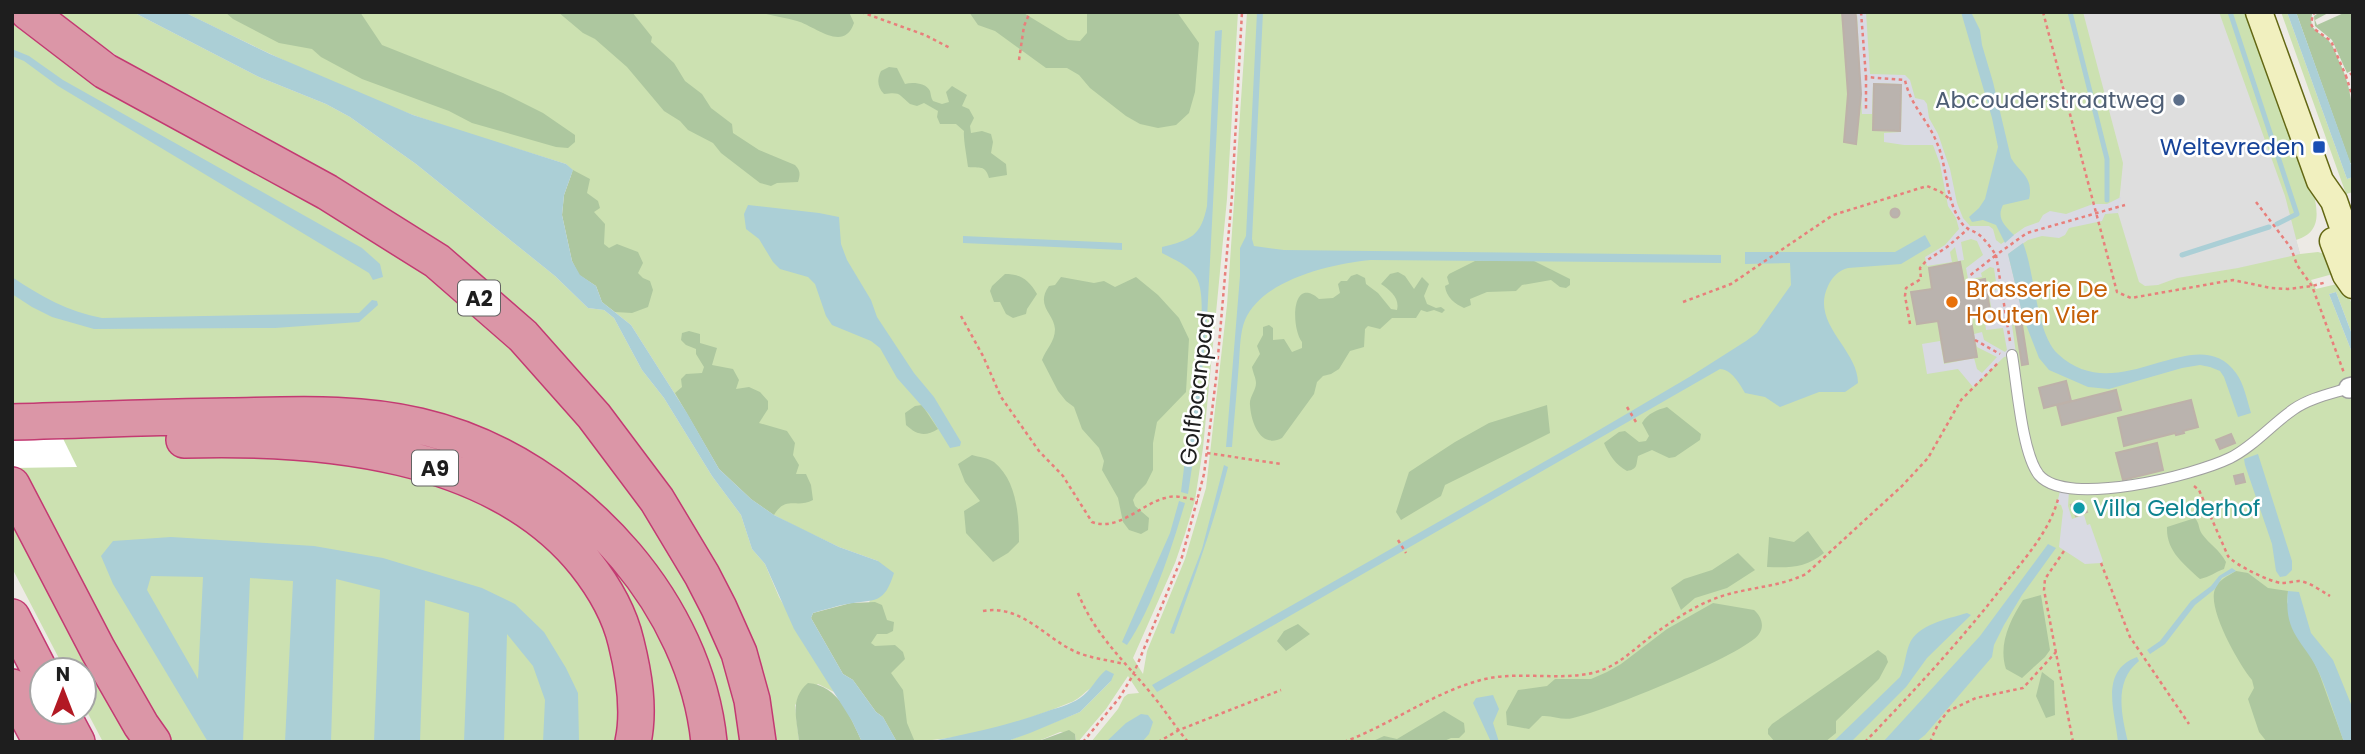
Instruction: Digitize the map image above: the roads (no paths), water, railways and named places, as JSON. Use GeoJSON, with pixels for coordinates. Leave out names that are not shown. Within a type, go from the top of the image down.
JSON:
{"type":"FeatureCollection","features":[{"type":"Feature","properties":{"kind":"highway","name":"A2"},"geometry":{"type":"LineString","coordinates":[[28,12],[105,71],[327,192],[436,261],[523,336],[594,416],[657,500],[702,575],[739,653],[752,700],[758,742]]}},
{"type":"Feature","properties":{"kind":"highway"},"geometry":{"type":"LineString","coordinates":[[61,432],[312,414],[370,418],[418,426],[460,438],[516,464],[564,495],[604,531],[663,606],[692,666],[709,742]]}},
{"type":"Feature","properties":{"kind":"highway","name":"A9"},"geometry":{"type":"LineString","coordinates":[[12,422],[61,432],[196,440],[320,443],[438,469],[498,493],[543,520],[562,537],[602,584],[621,621],[632,666],[636,709],[633,742]]}},
{"type":"Feature","properties":{"kind":"highway","name":"A9"},"geometry":{"type":"LineString","coordinates":[[12,445],[61,432]]}},
{"type":"Feature","properties":{"kind":"highway"},"geometry":{"type":"LineString","coordinates":[[12,485],[98,650],[153,742]]}},
{"type":"Feature","properties":{"kind":"highway"},"geometry":{"type":"LineString","coordinates":[[12,617],[32,656]]}},
{"type":"Feature","properties":{"kind":"highway"},"geometry":{"type":"LineString","coordinates":[[12,687],[41,742]]}},
{"type":"Feature","properties":{"kind":"highway"},"geometry":{"type":"LineString","coordinates":[[68,726],[77,742]]}},
{"type":"Feature","properties":{"kind":"street"},"geometry":{"type":"LineString","coordinates":[[2259,12],[2320,181],[2334,201],[2353,256]]}},
{"type":"Feature","properties":{"kind":"street"},"geometry":{"type":"LineString","coordinates":[[2320,181],[2321,206],[2346,275],[2353,285]]}},
{"type":"Feature","properties":{"kind":"lane"},"geometry":{"type":"LineString","coordinates":[[2012,355],[2029,456],[2041,477],[2061,487],[2124,487],[2212,466],[2234,456],[2293,409],[2351,387]]}},
{"type":"Feature","properties":{"kind":"water"},"geometry":{"type":"Polygon","coordinates":[[[133,12],[184,12],[270,54],[413,115],[566,164],[573,170],[564,195],[562,215],[572,261],[580,275],[596,286],[602,302],[631,325],[719,469],[751,499],[774,515],[839,547],[878,561],[894,573],[886,591],[877,599],[813,613],[811,618],[843,674],[853,680],[876,712],[883,717],[897,742],[862,742],[852,721],[794,629],[765,564],[752,549],[741,515],[712,476],[664,398],[642,370],[614,318],[604,310],[588,308],[555,276],[416,164],[350,117],[326,104],[259,77],[133,12]]]}},
{"type":"Feature","properties":{"kind":"water"},"geometry":{"type":"Polygon","coordinates":[[[1257,12],[1263,12],[1252,239],[1254,246],[1284,250],[1721,255],[1721,263],[1371,260],[1337,265],[1300,276],[1267,294],[1254,306],[1245,320],[1240,341],[1232,447],[1226,447],[1240,248],[1246,236],[1257,12]]]}},
{"type":"Feature","properties":{"kind":"water"},"geometry":{"type":"Polygon","coordinates":[[[1961,12],[1971,12],[1980,30],[2011,158],[2030,185],[2029,199],[2003,205],[2001,218],[2014,235],[2005,243],[1996,225],[1983,220],[1972,222],[1969,217],[1985,199],[1998,147],[1961,12]]]}},
{"type":"Feature","properties":{"kind":"water"},"geometry":{"type":"Polygon","coordinates":[[[2287,12],[2296,12],[2353,170],[2353,177],[2347,179],[2287,12]]]}},
{"type":"Feature","properties":{"kind":"water"},"geometry":{"type":"Polygon","coordinates":[[[1222,30],[1202,372],[1195,371],[1202,306],[1198,282],[1187,267],[1162,253],[1162,247],[1193,235],[1205,216],[1215,31],[1222,30]]]}},
{"type":"Feature","properties":{"kind":"water"},"geometry":{"type":"Polygon","coordinates":[[[12,49],[29,56],[63,80],[362,248],[380,264],[383,277],[373,280],[369,273],[58,86],[24,61],[12,56],[12,49]]]}},
{"type":"Feature","properties":{"kind":"water"},"geometry":{"type":"Polygon","coordinates":[[[748,205],[839,217],[841,244],[847,260],[871,300],[877,317],[914,373],[934,397],[961,442],[960,446],[950,448],[929,414],[897,378],[880,348],[871,341],[832,325],[815,284],[808,277],[780,269],[773,262],[759,239],[746,229],[744,214],[748,205]]]}},
{"type":"Feature","properties":{"kind":"water"},"geometry":{"type":"Polygon","coordinates":[[[1925,235],[1931,246],[1901,264],[1848,268],[1839,272],[1828,286],[1824,300],[1825,312],[1851,359],[1858,383],[1845,392],[1819,392],[1780,407],[1765,397],[1745,393],[1731,374],[1720,369],[1157,692],[1152,685],[1577,443],[1691,376],[1757,333],[1791,285],[1790,263],[1745,264],[1745,252],[1895,252],[1925,235]]]}},
{"type":"Feature","properties":{"kind":"water"},"geometry":{"type":"Polygon","coordinates":[[[963,236],[1122,243],[1122,250],[963,243],[963,236]]]}},
{"type":"Feature","properties":{"kind":"water"},"geometry":{"type":"Polygon","coordinates":[[[2023,243],[2040,318],[2051,345],[2058,354],[2081,369],[2106,373],[2200,354],[2219,358],[2239,377],[2251,413],[2238,417],[2224,377],[2220,371],[2210,367],[2200,365],[2182,368],[2109,389],[2088,387],[2049,370],[2039,358],[2023,317],[2008,254],[2023,243]]]}},
{"type":"Feature","properties":{"kind":"water"},"geometry":{"type":"Polygon","coordinates":[[[12,277],[55,302],[102,318],[359,313],[372,300],[377,301],[378,305],[359,322],[275,328],[94,329],[52,317],[32,307],[12,294],[12,277]]]}},
{"type":"Feature","properties":{"kind":"water"},"geometry":{"type":"Polygon","coordinates":[[[2336,292],[2353,337],[2353,355],[2329,294],[2336,292]]]}},
{"type":"Feature","properties":{"kind":"water"},"geometry":{"type":"Polygon","coordinates":[[[1194,387],[1201,390],[1188,494],[1181,492],[1194,387]]]}},
{"type":"Feature","properties":{"kind":"water"},"geometry":{"type":"Polygon","coordinates":[[[2258,454],[2292,561],[2292,570],[2286,576],[2280,577],[2276,571],[2272,544],[2245,465],[2244,459],[2258,454]]]}},
{"type":"Feature","properties":{"kind":"water"},"geometry":{"type":"Polygon","coordinates":[[[1224,465],[1228,467],[1210,530],[1174,634],[1170,633],[1202,549],[1224,465]]]}},
{"type":"Feature","properties":{"kind":"water"},"geometry":{"type":"Polygon","coordinates":[[[1179,501],[1185,503],[1168,557],[1145,613],[1127,645],[1122,642],[1170,533],[1179,501]]]}},
{"type":"Feature","properties":{"kind":"water"},"geometry":{"type":"Polygon","coordinates":[[[171,537],[314,546],[383,558],[482,588],[515,604],[544,632],[578,693],[579,742],[543,742],[545,700],[533,666],[507,634],[504,742],[464,742],[469,613],[425,600],[420,742],[374,742],[380,590],[336,579],[331,742],[285,742],[293,581],[250,578],[243,742],[208,742],[113,584],[101,556],[113,541],[171,537]],[[151,576],[147,590],[198,679],[203,577],[151,576]]]}},
{"type":"Feature","properties":{"kind":"water"},"geometry":{"type":"Polygon","coordinates":[[[2048,544],[2056,548],[2004,625],[1994,645],[1992,657],[1925,735],[1916,742],[1883,742],[1980,636],[2048,544]]]}},
{"type":"Feature","properties":{"kind":"water"},"geometry":{"type":"Polygon","coordinates":[[[2232,568],[2236,571],[2222,578],[2215,589],[2195,605],[2165,644],[2150,654],[2147,650],[2160,641],[2191,601],[2232,568]]]}},
{"type":"Feature","properties":{"kind":"water"},"geometry":{"type":"Polygon","coordinates":[[[2288,591],[2299,592],[2311,633],[2333,660],[2353,709],[2353,742],[2344,742],[2320,675],[2292,628],[2287,606],[2288,591]]]}},
{"type":"Feature","properties":{"kind":"water"},"geometry":{"type":"Polygon","coordinates":[[[1967,613],[1971,615],[1927,658],[1906,687],[1851,742],[1833,742],[1900,677],[1909,645],[1919,632],[1934,623],[1967,613]]]}},
{"type":"Feature","properties":{"kind":"water"},"geometry":{"type":"Polygon","coordinates":[[[2137,657],[2139,661],[2131,669],[2123,688],[2123,720],[2128,742],[2118,742],[2113,682],[2125,663],[2137,657]]]}},
{"type":"Feature","properties":{"kind":"water"},"geometry":{"type":"Polygon","coordinates":[[[1106,670],[1114,674],[1111,681],[1080,712],[1030,733],[1005,742],[928,742],[1001,726],[1067,704],[1084,695],[1106,670]]]}},
{"type":"Feature","properties":{"kind":"water"},"geometry":{"type":"Polygon","coordinates":[[[1493,695],[1499,709],[1493,723],[1499,742],[1491,742],[1473,703],[1476,698],[1493,695]]]}},
{"type":"Feature","properties":{"kind":"water"},"geometry":{"type":"Polygon","coordinates":[[[1141,714],[1148,715],[1153,722],[1149,734],[1142,742],[1106,742],[1126,723],[1141,714]]]}},
{"type":"Feature","properties":{"kind":"waterway"},"geometry":{"type":"LineString","coordinates":[[2070,12],[2107,159],[2107,200]]}},
{"type":"Feature","properties":{"kind":"waterway"},"geometry":{"type":"LineString","coordinates":[[2230,12],[2297,214],[2277,224]]}},
{"type":"Feature","properties":{"kind":"waterway"},"geometry":{"type":"LineString","coordinates":[[2182,255],[2269,227]]}},
{"type":"Feature","properties":{"kind":"place","name":"Abcouderstraatweg"},"geometry":{"type":"Point","coordinates":[2179,100]}},
{"type":"Feature","properties":{"kind":"place","name":"Weltevreden"},"geometry":{"type":"Point","coordinates":[2319,147]}},
{"type":"Feature","properties":{"kind":"place","name":"Brasserie De Houten Vier"},"geometry":{"type":"Point","coordinates":[1952,302]}},
{"type":"Feature","properties":{"kind":"place","name":"Villa Gelderhof"},"geometry":{"type":"Point","coordinates":[2079,508]}}]}
